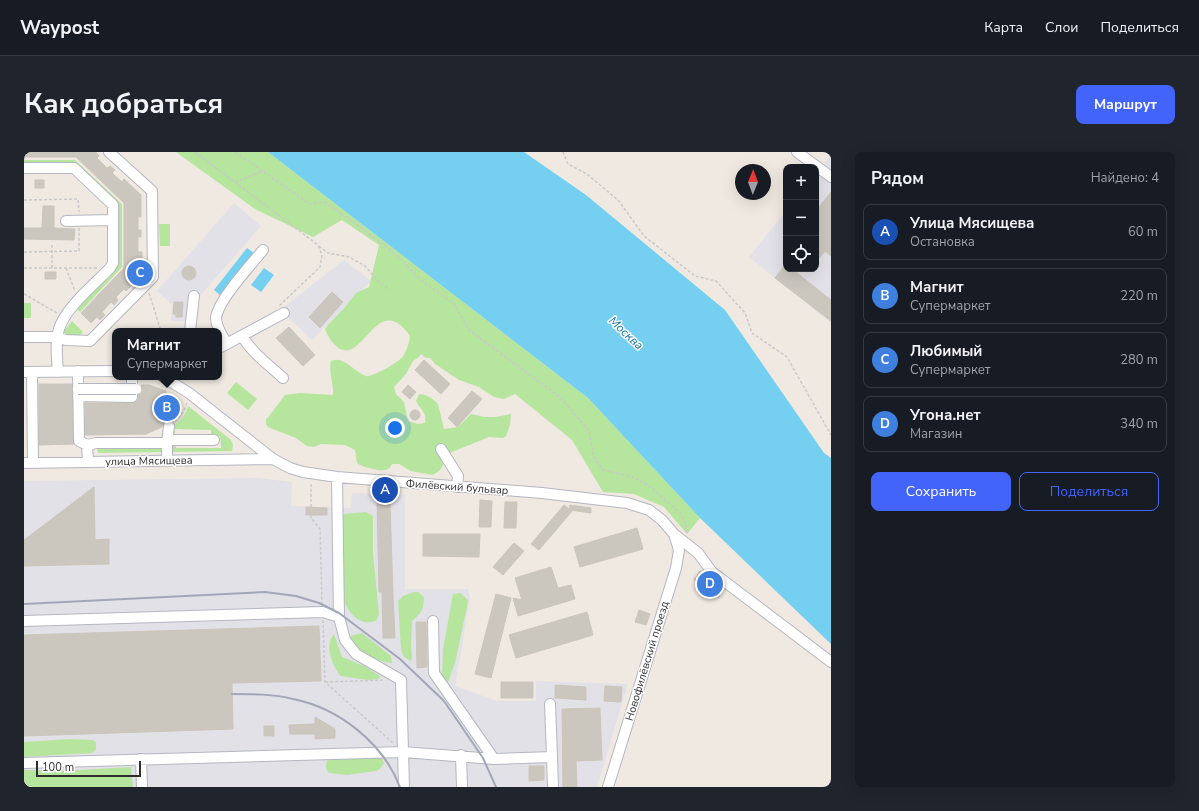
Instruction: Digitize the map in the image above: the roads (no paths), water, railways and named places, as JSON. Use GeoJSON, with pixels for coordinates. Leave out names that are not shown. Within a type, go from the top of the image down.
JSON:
{"type":"FeatureCollection","features":[{"type":"Feature","properties":{"kind":"street"},"geometry":{"type":"LineString","coordinates":[[24,337],[57,337],[66,340],[90,341],[153,277],[152,191],[109,152]]}},
{"type":"Feature","properties":{"kind":"street"},"geometry":{"type":"LineString","coordinates":[[797,152],[831,177]]}},
{"type":"Feature","properties":{"kind":"street"},"geometry":{"type":"LineString","coordinates":[[24,168],[74,168],[113,206],[113,263],[64,316],[57,337],[58,372]]}},
{"type":"Feature","properties":{"kind":"street"},"geometry":{"type":"LineString","coordinates":[[66,220],[113,220]]}},
{"type":"Feature","properties":{"kind":"street"},"geometry":{"type":"LineString","coordinates":[[218,328],[216,318],[222,302],[263,250]]}},
{"type":"Feature","properties":{"kind":"street"},"geometry":{"type":"LineString","coordinates":[[190,328],[194,296]]}},
{"type":"Feature","properties":{"kind":"street"},"geometry":{"type":"LineString","coordinates":[[223,346],[284,313]]}},
{"type":"Feature","properties":{"kind":"street"},"geometry":{"type":"LineString","coordinates":[[242,336],[246,343],[283,378]]}},
{"type":"Feature","properties":{"kind":"street"},"geometry":{"type":"LineString","coordinates":[[78,371],[79,441],[87,445],[96,443],[214,440]]}},
{"type":"Feature","properties":{"kind":"street"},"geometry":{"type":"LineString","coordinates":[[28,463],[28,372],[112,371]]}},
{"type":"Feature","properties":{"kind":"street"},"geometry":{"type":"LineString","coordinates":[[78,393],[132,397],[132,380]]}},
{"type":"Feature","properties":{"kind":"street","name":"Филёвский бульвар"},"geometry":{"type":"LineString","coordinates":[[172,380],[273,459],[290,468],[303,472],[336,477],[542,493],[627,503],[649,510],[662,520],[674,534],[698,554],[712,572],[831,662]]}},
{"type":"Feature","properties":{"kind":"street"},"geometry":{"type":"LineString","coordinates":[[78,393],[136,389]]}},
{"type":"Feature","properties":{"kind":"street"},"geometry":{"type":"LineString","coordinates":[[167,460],[168,426]]}},
{"type":"Feature","properties":{"kind":"street"},"geometry":{"type":"LineString","coordinates":[[87,445],[88,462]]}},
{"type":"Feature","properties":{"kind":"street"},"geometry":{"type":"LineString","coordinates":[[441,449],[458,476],[457,487]]}},
{"type":"Feature","properties":{"kind":"street","name":"улица Мясищева"},"geometry":{"type":"LineString","coordinates":[[28,463],[273,459]]}},
{"type":"Feature","properties":{"kind":"street"},"geometry":{"type":"LineString","coordinates":[[336,477],[339,617],[345,640],[356,654],[401,680],[404,787]]}},
{"type":"Feature","properties":{"kind":"street","name":"Новофилёвский проезд"},"geometry":{"type":"LineString","coordinates":[[608,787],[676,568],[679,550],[674,534]]}},
{"type":"Feature","properties":{"kind":"street"},"geometry":{"type":"LineString","coordinates":[[24,621],[322,612],[339,617]]}},
{"type":"Feature","properties":{"kind":"street"},"geometry":{"type":"LineString","coordinates":[[433,621],[434,672],[494,759]]}},
{"type":"Feature","properties":{"kind":"street"},"geometry":{"type":"LineString","coordinates":[[550,704],[553,787]]}},
{"type":"Feature","properties":{"kind":"street"},"geometry":{"type":"LineString","coordinates":[[24,763],[403,752],[461,755],[494,759],[552,757]]}},
{"type":"Feature","properties":{"kind":"street"},"geometry":{"type":"LineString","coordinates":[[461,755],[462,787]]}},
{"type":"Feature","properties":{"kind":"street"},"geometry":{"type":"LineString","coordinates":[[141,759],[142,787]]}},
{"type":"Feature","properties":{"kind":"water","name":"Москва"},"geometry":{"type":"Polygon","coordinates":[[[268,152],[524,152],[586,195],[725,310],[824,453],[831,458],[831,644],[700,518],[588,398],[268,152]]]}},
{"type":"Feature","properties":{"kind":"water"},"geometry":{"type":"Polygon","coordinates":[[[247,248],[254,253],[220,295],[214,290],[247,248]]]}},
{"type":"Feature","properties":{"kind":"water"},"geometry":{"type":"Polygon","coordinates":[[[264,268],[274,275],[261,292],[251,285],[264,268]]]}},
{"type":"Feature","properties":{"kind":"railway"},"geometry":{"type":"LineString","coordinates":[[24,604],[265,592],[296,596],[319,603],[339,613],[400,659],[444,701],[483,758],[496,787]]}},
{"type":"Feature","properties":{"kind":"railway"},"geometry":{"type":"LineString","coordinates":[[232,694],[285,697],[327,710],[343,719],[371,742],[383,756],[400,787]]}},
{"type":"Feature","properties":{"kind":"place","name":"Любимый"},"geometry":{"type":"Point","coordinates":[140,273]}},
{"type":"Feature","properties":{"kind":"place","name":"Магнит"},"geometry":{"type":"Point","coordinates":[167,408]}},
{"type":"Feature","properties":{"kind":"place","name":"Улица Мясищева"},"geometry":{"type":"Point","coordinates":[385,490]}},
{"type":"Feature","properties":{"kind":"place","name":"Угона.нет"},"geometry":{"type":"Point","coordinates":[710,584]}}]}
